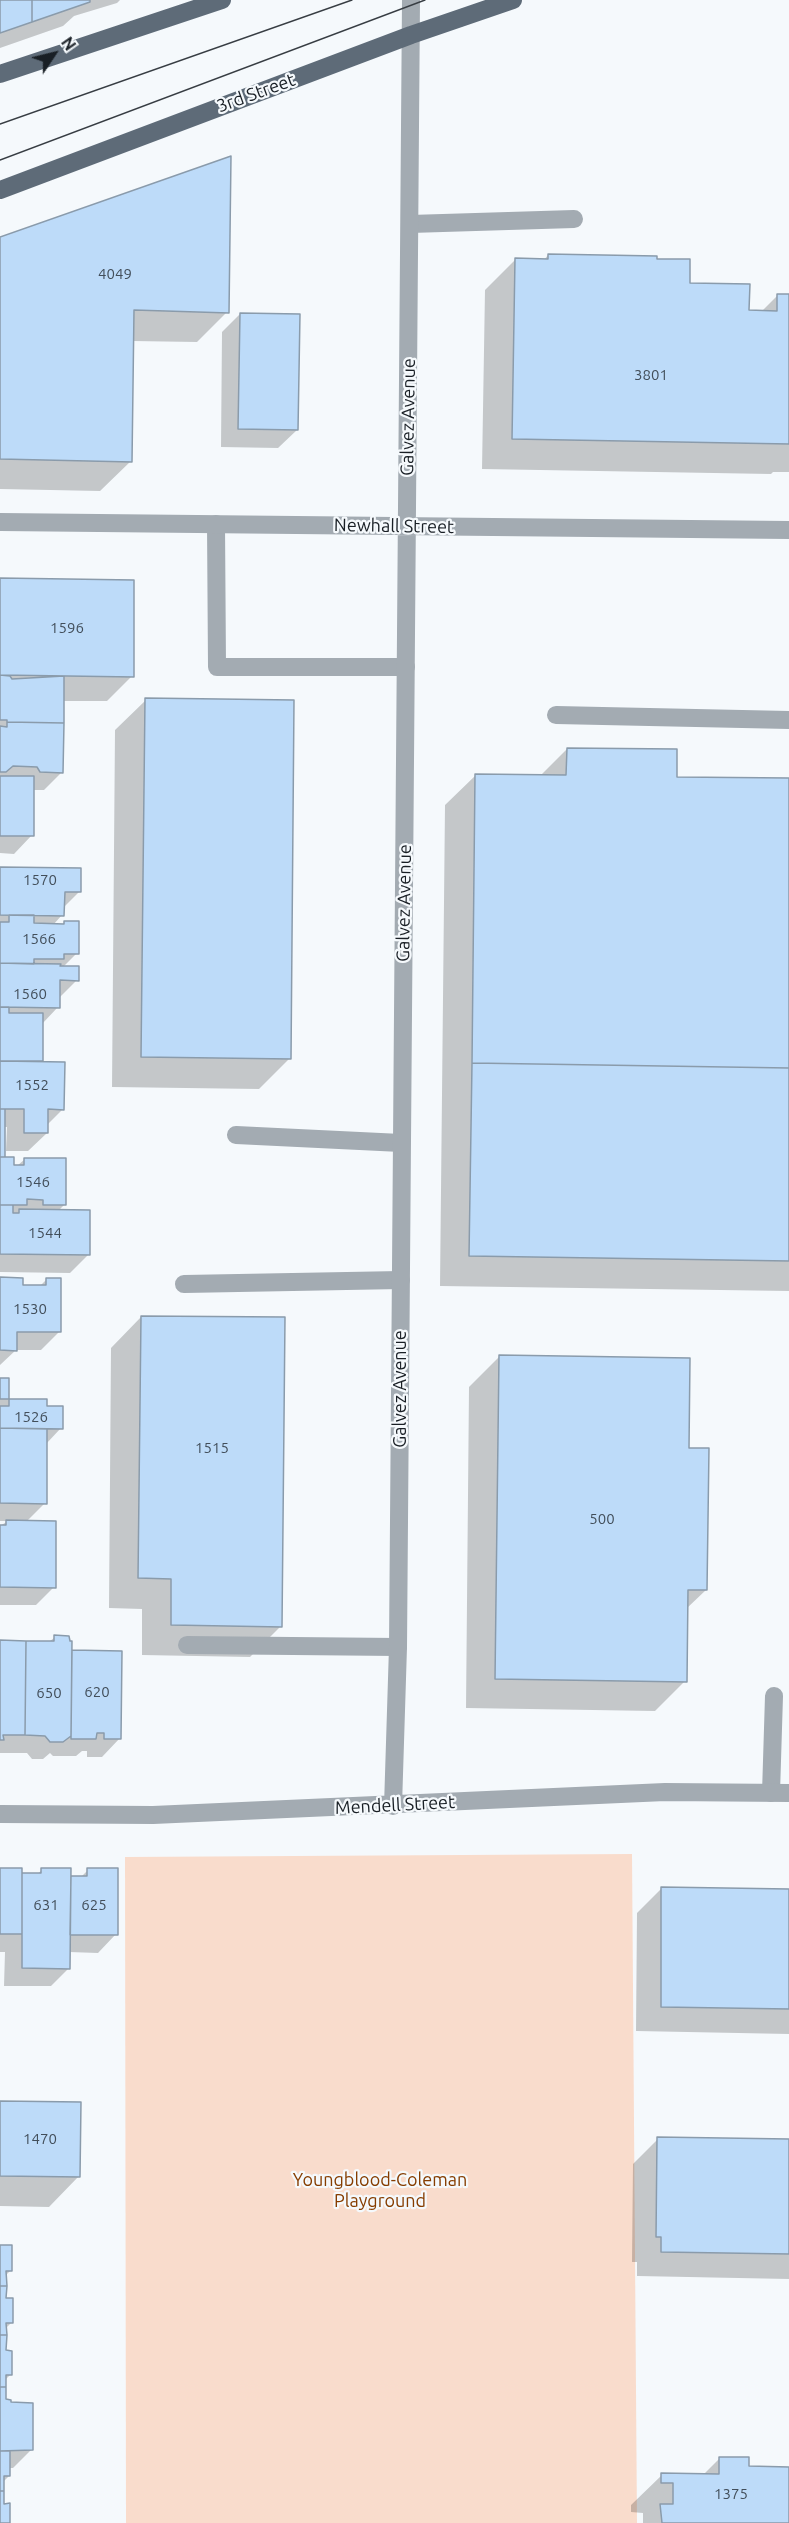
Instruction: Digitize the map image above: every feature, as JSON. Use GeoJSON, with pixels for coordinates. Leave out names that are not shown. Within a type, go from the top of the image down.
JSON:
{"type":"FeatureCollection","features":[{"type":"Feature","properties":{"kind":"main road"},"geometry":{"type":"LineString","coordinates":[[0,74],[222,0]]}},
{"type":"Feature","properties":{"kind":"main road","name":"3rd Street"},"geometry":{"type":"LineString","coordinates":[[0,190],[411,35],[513,0]]}},
{"type":"Feature","properties":{"kind":"street","name":"Galvez Avenue"},"geometry":{"type":"LineString","coordinates":[[393,1806],[398,1647],[411,0]]}},
{"type":"Feature","properties":{"kind":"street"},"geometry":{"type":"LineString","coordinates":[[410,224],[574,219]]}},
{"type":"Feature","properties":{"kind":"street","name":"Newhall Street"},"geometry":{"type":"LineString","coordinates":[[0,522],[789,530]]}},
{"type":"Feature","properties":{"kind":"street"},"geometry":{"type":"LineString","coordinates":[[216,524],[217,668],[406,668]]}},
{"type":"Feature","properties":{"kind":"street"},"geometry":{"type":"LineString","coordinates":[[556,715],[789,720]]}},
{"type":"Feature","properties":{"kind":"street"},"geometry":{"type":"LineString","coordinates":[[236,1135],[401,1143]]}},
{"type":"Feature","properties":{"kind":"street"},"geometry":{"type":"LineString","coordinates":[[184,1284],[401,1280]]}},
{"type":"Feature","properties":{"kind":"street"},"geometry":{"type":"LineString","coordinates":[[187,1645],[398,1647]]}},
{"type":"Feature","properties":{"kind":"street"},"geometry":{"type":"LineString","coordinates":[[774,1696],[780,1793]]}},
{"type":"Feature","properties":{"kind":"street","name":"Mendell Street"},"geometry":{"type":"LineString","coordinates":[[0,1814],[153,1815],[393,1806],[664,1792],[780,1793]]}},
{"type":"Feature","properties":{"kind":"green space","name":"Youngblood-Coleman Playground"},"geometry":{"type":"Polygon","coordinates":[[[632,1854],[637,2523],[126,2523],[125,1857],[632,1854]]]}},
{"type":"Feature","properties":{"kind":"building"},"geometry":{"type":"Polygon","coordinates":[[[0,0],[32,0],[32,22],[0,33],[0,0]]]}},
{"type":"Feature","properties":{"kind":"building"},"geometry":{"type":"Polygon","coordinates":[[[32,0],[90,0],[90,2],[32,22],[32,0]]]}},
{"type":"Feature","properties":{"kind":"building"},"geometry":{"type":"Polygon","coordinates":[[[231,156],[229,313],[134,310],[132,462],[0,459],[0,237],[231,156]]]}},
{"type":"Feature","properties":{"kind":"building"},"geometry":{"type":"Polygon","coordinates":[[[548,254],[657,256],[657,259],[690,259],[690,283],[750,284],[749,310],[777,311],[777,294],[789,294],[789,444],[512,439],[515,258],[548,259],[548,254]]]}},
{"type":"Feature","properties":{"kind":"building"},"geometry":{"type":"Polygon","coordinates":[[[240,313],[300,314],[298,430],[238,429],[240,313]]]}},
{"type":"Feature","properties":{"kind":"building"},"geometry":{"type":"Polygon","coordinates":[[[0,578],[134,580],[134,677],[0,675],[0,578]]]}},
{"type":"Feature","properties":{"kind":"building"},"geometry":{"type":"Polygon","coordinates":[[[0,675],[10,676],[12,679],[64,676],[64,723],[0,720],[0,675]]]}},
{"type":"Feature","properties":{"kind":"building"},"geometry":{"type":"Polygon","coordinates":[[[145,698],[294,700],[291,1059],[141,1057],[145,698]]]}},
{"type":"Feature","properties":{"kind":"building"},"geometry":{"type":"Polygon","coordinates":[[[7,722],[64,723],[63,773],[40,772],[37,767],[13,766],[6,772],[0,772],[0,726],[7,727],[7,722]]]}},
{"type":"Feature","properties":{"kind":"building"},"geometry":{"type":"Polygon","coordinates":[[[567,748],[677,749],[677,777],[789,778],[789,1068],[472,1063],[475,774],[566,775],[567,748]]]}},
{"type":"Feature","properties":{"kind":"building"},"geometry":{"type":"Polygon","coordinates":[[[0,776],[34,776],[34,836],[0,836],[0,776]]]}},
{"type":"Feature","properties":{"kind":"building"},"geometry":{"type":"Polygon","coordinates":[[[0,867],[81,868],[81,892],[65,892],[64,916],[0,915],[0,867]]]}},
{"type":"Feature","properties":{"kind":"building"},"geometry":{"type":"Polygon","coordinates":[[[9,915],[34,915],[34,923],[64,924],[64,921],[79,921],[79,954],[64,954],[64,959],[34,959],[34,964],[0,963],[0,922],[9,922],[9,915]]]}},
{"type":"Feature","properties":{"kind":"building"},"geometry":{"type":"Polygon","coordinates":[[[0,963],[79,966],[79,981],[60,980],[60,1008],[0,1007],[0,963]]]}},
{"type":"Feature","properties":{"kind":"building"},"geometry":{"type":"Polygon","coordinates":[[[0,1007],[9,1007],[9,1013],[43,1013],[43,1061],[0,1061],[0,1007]]]}},
{"type":"Feature","properties":{"kind":"building"},"geometry":{"type":"Polygon","coordinates":[[[0,1061],[65,1062],[64,1110],[48,1109],[48,1133],[24,1133],[24,1109],[0,1109],[0,1061]]]}},
{"type":"Feature","properties":{"kind":"building"},"geometry":{"type":"Polygon","coordinates":[[[472,1063],[789,1068],[789,1261],[469,1256],[472,1063]]]}},
{"type":"Feature","properties":{"kind":"building"},"geometry":{"type":"Polygon","coordinates":[[[0,1109],[5,1109],[5,1157],[0,1157],[0,1109]]]}},
{"type":"Feature","properties":{"kind":"building"},"geometry":{"type":"Polygon","coordinates":[[[0,1157],[14,1157],[14,1165],[24,1165],[24,1158],[66,1158],[66,1205],[43,1205],[43,1200],[27,1199],[27,1205],[0,1205],[0,1157]]]}},
{"type":"Feature","properties":{"kind":"building"},"geometry":{"type":"Polygon","coordinates":[[[0,1205],[13,1205],[13,1213],[19,1213],[19,1209],[90,1210],[90,1255],[0,1254],[0,1205]]]}},
{"type":"Feature","properties":{"kind":"building"},"geometry":{"type":"Polygon","coordinates":[[[0,1277],[23,1278],[23,1285],[46,1285],[46,1278],[61,1278],[61,1332],[17,1332],[17,1351],[0,1350],[0,1277]]]}},
{"type":"Feature","properties":{"kind":"building"},"geometry":{"type":"Polygon","coordinates":[[[141,1316],[285,1317],[282,1627],[171,1625],[171,1579],[138,1578],[141,1316]]]}},
{"type":"Feature","properties":{"kind":"building"},"geometry":{"type":"Polygon","coordinates":[[[499,1355],[690,1358],[689,1448],[709,1448],[707,1590],[688,1590],[687,1682],[495,1679],[499,1355]]]}},
{"type":"Feature","properties":{"kind":"building"},"geometry":{"type":"Polygon","coordinates":[[[0,1378],[9,1378],[9,1399],[0,1399],[0,1378]]]}},
{"type":"Feature","properties":{"kind":"building"},"geometry":{"type":"Polygon","coordinates":[[[9,1399],[47,1399],[47,1406],[63,1406],[63,1429],[0,1428],[0,1406],[9,1406],[9,1399]]]}},
{"type":"Feature","properties":{"kind":"building"},"geometry":{"type":"Polygon","coordinates":[[[0,1428],[47,1429],[47,1504],[0,1503],[0,1428]]]}},
{"type":"Feature","properties":{"kind":"building"},"geometry":{"type":"Polygon","coordinates":[[[6,1520],[56,1521],[56,1588],[0,1587],[0,1525],[6,1525],[6,1520]]]}},
{"type":"Feature","properties":{"kind":"building"},"geometry":{"type":"Polygon","coordinates":[[[54,1635],[69,1636],[72,1641],[71,1736],[63,1742],[50,1742],[45,1736],[25,1735],[26,1641],[54,1641],[54,1635]]]}},
{"type":"Feature","properties":{"kind":"building"},"geometry":{"type":"Polygon","coordinates":[[[0,1640],[26,1641],[25,1735],[3,1735],[4,1740],[0,1740],[0,1640]]]}},
{"type":"Feature","properties":{"kind":"building"},"geometry":{"type":"Polygon","coordinates":[[[72,1650],[122,1651],[121,1739],[104,1739],[104,1733],[97,1733],[96,1739],[71,1739],[72,1650]]]}},
{"type":"Feature","properties":{"kind":"building"},"geometry":{"type":"Polygon","coordinates":[[[0,1868],[22,1868],[22,1934],[0,1934],[0,1868]]]}},
{"type":"Feature","properties":{"kind":"building"},"geometry":{"type":"Polygon","coordinates":[[[41,1868],[71,1868],[70,1969],[22,1968],[22,1873],[41,1873],[41,1868]]]}},
{"type":"Feature","properties":{"kind":"building"},"geometry":{"type":"Polygon","coordinates":[[[87,1868],[118,1868],[118,1935],[70,1935],[71,1876],[87,1876],[87,1868]]]}},
{"type":"Feature","properties":{"kind":"building"},"geometry":{"type":"Polygon","coordinates":[[[661,1887],[789,1889],[789,2009],[661,2007],[661,1887]]]}},
{"type":"Feature","properties":{"kind":"building"},"geometry":{"type":"Polygon","coordinates":[[[0,2101],[81,2102],[80,2177],[0,2176],[0,2101]]]}},
{"type":"Feature","properties":{"kind":"building"},"geometry":{"type":"Polygon","coordinates":[[[657,2137],[789,2139],[789,2254],[661,2252],[661,2237],[656,2237],[657,2137]]]}},
{"type":"Feature","properties":{"kind":"building"},"geometry":{"type":"Polygon","coordinates":[[[0,2245],[12,2245],[12,2271],[6,2271],[7,2286],[0,2286],[0,2245]]]}},
{"type":"Feature","properties":{"kind":"building"},"geometry":{"type":"Polygon","coordinates":[[[0,2286],[7,2286],[6,2298],[13,2298],[13,2323],[6,2323],[7,2335],[0,2335],[0,2286]]]}},
{"type":"Feature","properties":{"kind":"building"},"geometry":{"type":"Polygon","coordinates":[[[0,2335],[7,2335],[6,2350],[12,2351],[12,2375],[6,2375],[6,2387],[0,2387],[0,2335]]]}},
{"type":"Feature","properties":{"kind":"building"},"geometry":{"type":"Polygon","coordinates":[[[0,2387],[6,2387],[6,2399],[11,2402],[33,2403],[33,2450],[0,2451],[0,2387]]]}},
{"type":"Feature","properties":{"kind":"building"},"geometry":{"type":"Polygon","coordinates":[[[0,2451],[10,2451],[10,2476],[4,2476],[4,2491],[0,2491],[0,2451]]]}},
{"type":"Feature","properties":{"kind":"building"},"geometry":{"type":"Polygon","coordinates":[[[719,2457],[749,2457],[749,2466],[789,2467],[789,2523],[662,2523],[660,2504],[673,2504],[673,2483],[661,2483],[661,2473],[719,2474],[719,2457]]]}},
{"type":"Feature","properties":{"kind":"building"},"geometry":{"type":"Polygon","coordinates":[[[0,2491],[4,2491],[4,2504],[10,2503],[10,2523],[0,2523],[0,2491]]]}},
{"type":"Feature","properties":{"kind":"tram line"},"geometry":{"type":"LineString","coordinates":[[0,124],[352,0]]}},
{"type":"Feature","properties":{"kind":"tram line"},"geometry":{"type":"LineString","coordinates":[[0,160],[425,0]]}}]}
